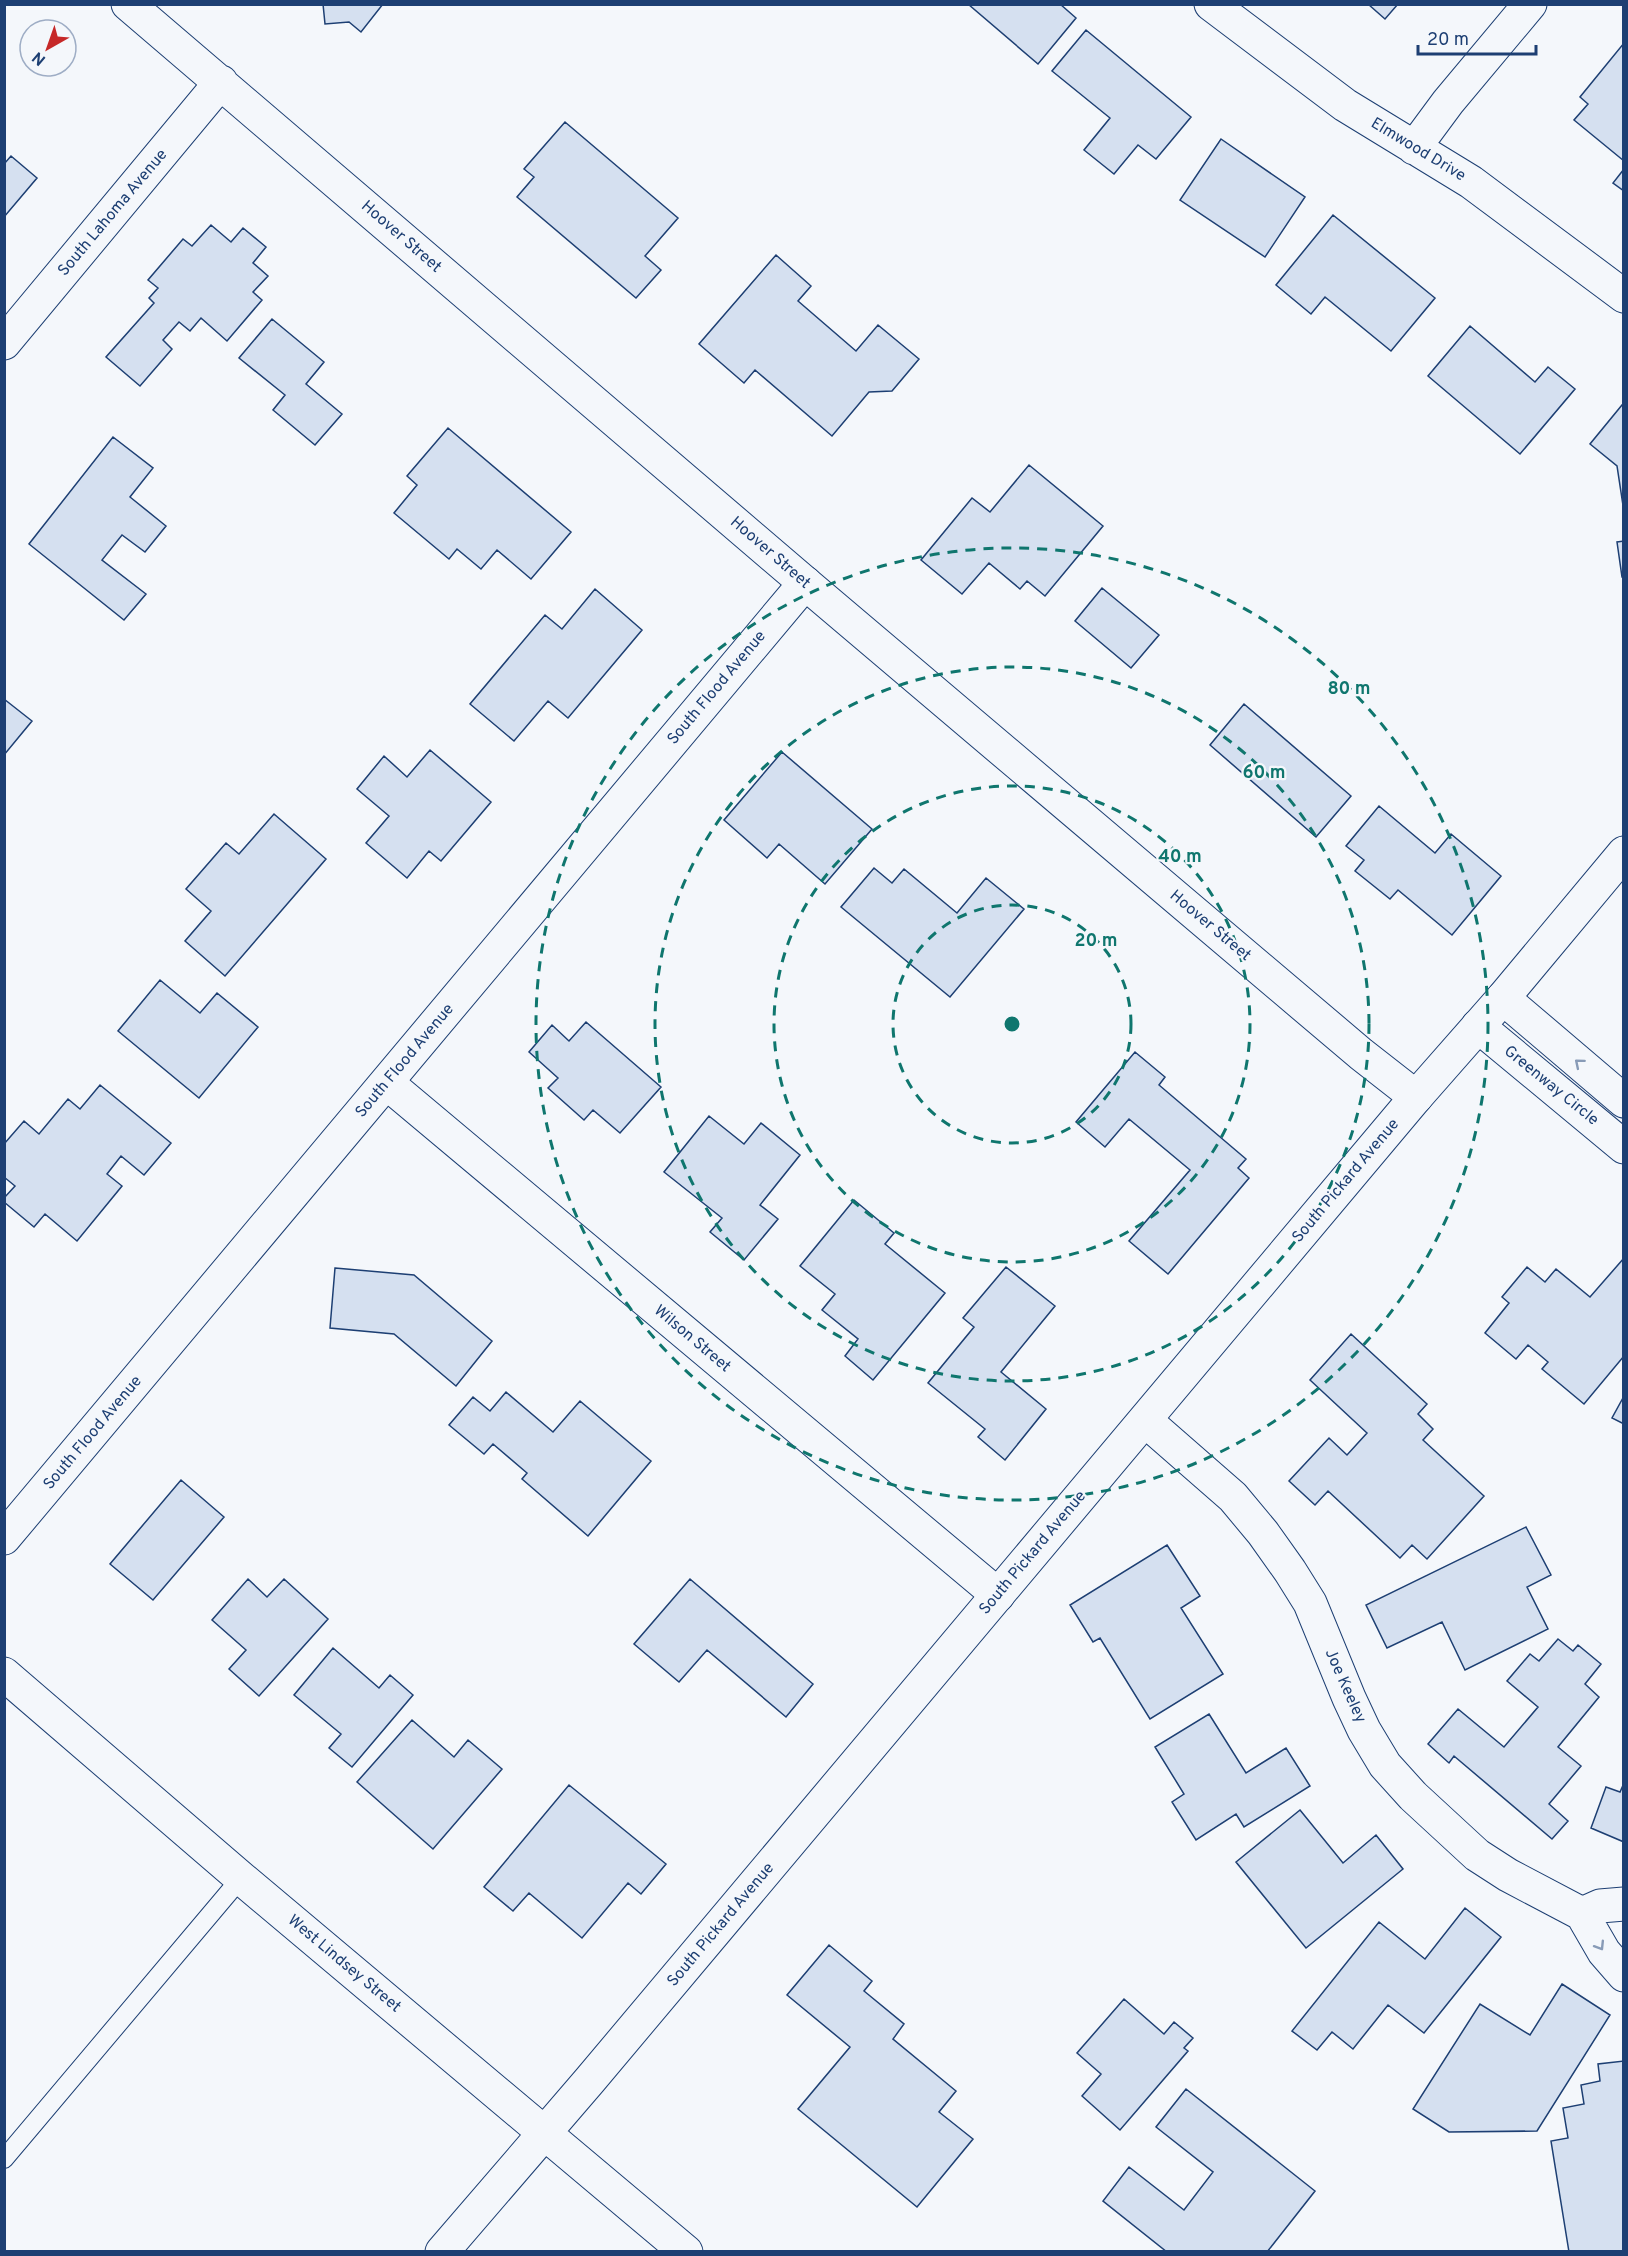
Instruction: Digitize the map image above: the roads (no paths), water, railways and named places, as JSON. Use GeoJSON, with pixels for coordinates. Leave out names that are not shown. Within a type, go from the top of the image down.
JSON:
{"type":"FeatureCollection","features":[{"type":"Feature","properties":{"kind":"street","name":"Hoover Street"},"geometry":{"type":"LineString","coordinates":[[128,4],[805,583],[1361,1054],[1416,1097]]}},
{"type":"Feature","properties":{"kind":"street","name":"Elmwood Drive"},"geometry":{"type":"LineString","coordinates":[[1211,4],[1346,105],[1471,182],[1623,296]]}},
{"type":"Feature","properties":{"kind":"street"},"geometry":{"type":"LineString","coordinates":[[1414,148],[1448,102],[1530,4]]}},
{"type":"Feature","properties":{"kind":"street","name":"South Lahoma Avenue"},"geometry":{"type":"LineString","coordinates":[[4,344],[221,82]]}},
{"type":"Feature","properties":{"kind":"street","name":"South Flood Avenue"},"geometry":{"type":"LineString","coordinates":[[4,1539],[805,583]]}},
{"type":"Feature","properties":{"kind":"street","name":"South Pickard Avenue"},"geometry":{"type":"LineString","coordinates":[[442,2252],[1146,1421],[1623,853]]}},
{"type":"Feature","properties":{"kind":"street","name":"Greenway Circle"},"geometry":{"type":"LineString","coordinates":[[1503,998],[1623,1101]]}},
{"type":"Feature","properties":{"kind":"street","name":"Greenway Circle"},"geometry":{"type":"LineString","coordinates":[[1478,1026],[1623,1147]]}},
{"type":"Feature","properties":{"kind":"street","name":"Wilson Street"},"geometry":{"type":"LineString","coordinates":[[387,1083],[998,1595]]}},
{"type":"Feature","properties":{"kind":"street","name":"Joe Keeley"},"geometry":{"type":"LineString","coordinates":[[1146,1421],[1233,1497],[1290,1571],[1310,1604],[1364,1730],[1385,1765],[1430,1812],[1477,1854],[1508,1875],[1582,1914]]}},
{"type":"Feature","properties":{"kind":"street","name":"West Lindsey Street"},"geometry":{"type":"LineString","coordinates":[[4,1674],[241,1878],[686,2252]]}},
{"type":"Feature","properties":{"kind":"street"},"geometry":{"type":"LineString","coordinates":[[1623,1904],[1600,1906],[1582,1914],[1604,1953],[1623,1975]]}},
{"type":"Feature","properties":{"kind":"lane"},"geometry":{"type":"LineString","coordinates":[[4,2159],[241,1878]]}}]}
